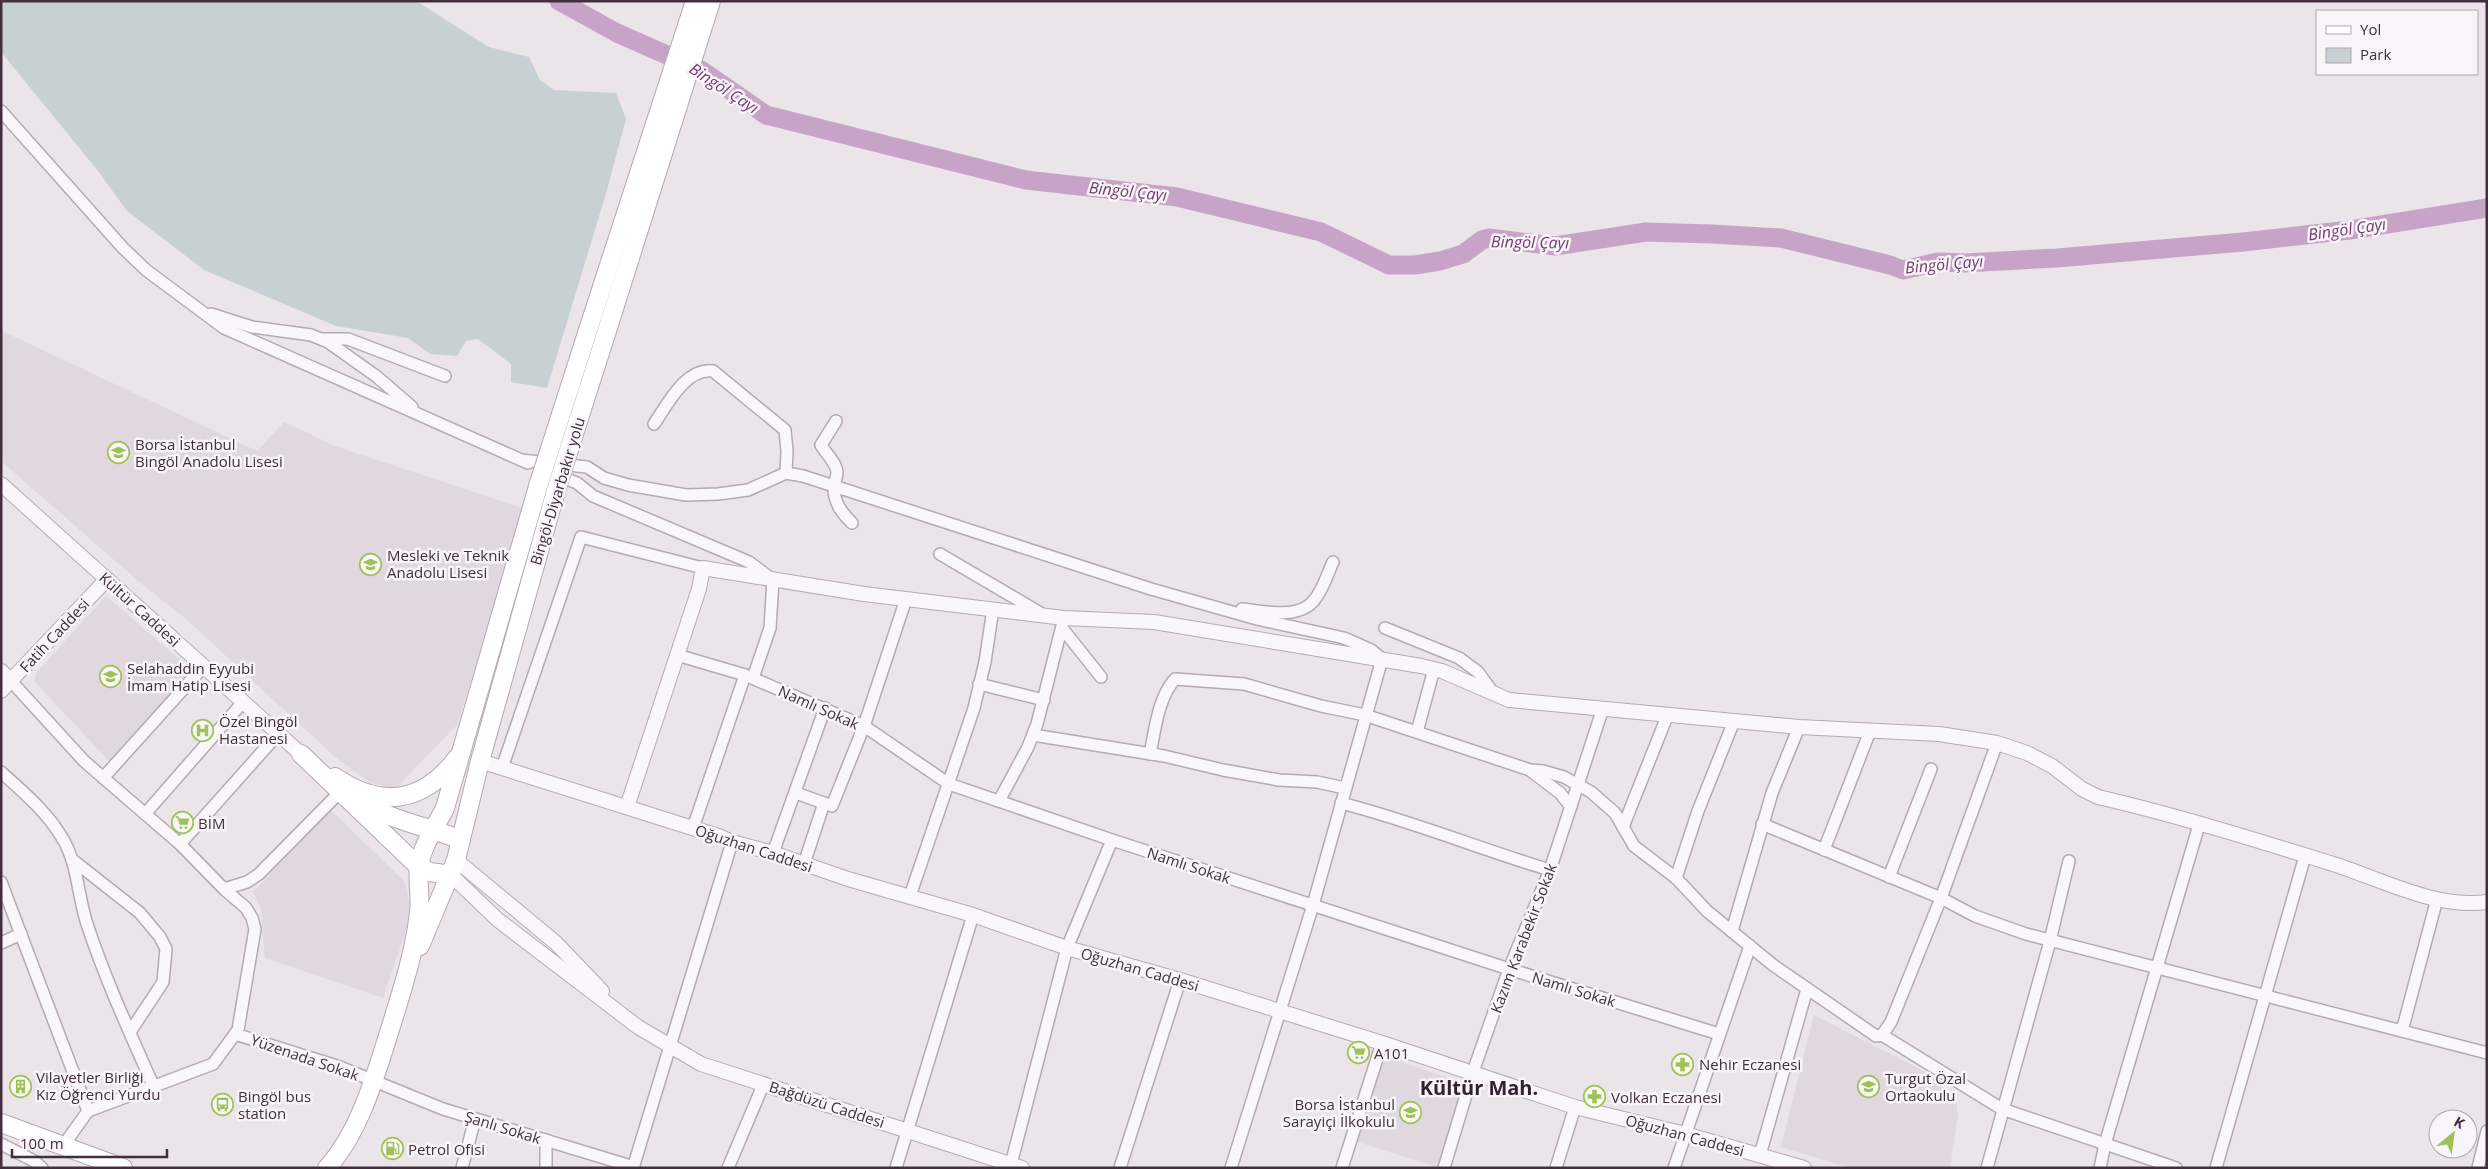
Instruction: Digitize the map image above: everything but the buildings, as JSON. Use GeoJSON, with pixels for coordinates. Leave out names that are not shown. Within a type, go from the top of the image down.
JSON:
{"type":"FeatureCollection","features":[{"type":"Feature","properties":{"kind":"main road","name":"Bingöl-Diyarbakır yolu"},"geometry":{"type":"LineString","coordinates":[[694,1],[694,28]]}},
{"type":"Feature","properties":{"kind":"main road","name":"Bingöl-Diyarbakır yolu"},"geometry":{"type":"LineString","coordinates":[[405,981],[453,868],[480,761],[557,488],[606,334],[694,28],[710,1]]}},
{"type":"Feature","properties":{"kind":"main road","name":"Bingöl-Diyarbakır yolu"},"geometry":{"type":"LineString","coordinates":[[327,1168],[349,1135],[374,1081],[405,981],[420,912],[418,867],[424,848],[445,808],[539,483],[588,330],[670,109]]}},
{"type":"Feature","properties":{"kind":"main road"},"geometry":{"type":"LineString","coordinates":[[301,754],[348,786],[383,798],[396,798],[416,792],[445,774],[461,753]]}},
{"type":"Feature","properties":{"kind":"main road"},"geometry":{"type":"LineString","coordinates":[[301,754],[418,867],[430,872],[453,868]]}},
{"type":"Feature","properties":{"kind":"main road"},"geometry":{"type":"LineString","coordinates":[[301,754],[375,810],[395,819],[434,829],[461,840]]}},
{"type":"Feature","properties":{"kind":"main road"},"geometry":{"type":"LineString","coordinates":[[1,1123],[124,1168]]}},
{"type":"Feature","properties":{"kind":"street"},"geometry":{"type":"LineString","coordinates":[[1,111],[123,248],[146,270],[224,328],[521,460],[578,483],[593,496],[749,562],[773,580]]}},
{"type":"Feature","properties":{"kind":"street"},"geometry":{"type":"LineString","coordinates":[[200,310],[252,327],[311,335],[320,339],[345,353],[423,416]]}},
{"type":"Feature","properties":{"kind":"street"},"geometry":{"type":"LineString","coordinates":[[320,339],[334,337],[348,339],[445,376]]}},
{"type":"Feature","properties":{"kind":"street"},"geometry":{"type":"LineString","coordinates":[[654,424],[681,386],[697,373],[713,371],[786,430],[788,451],[786,473]]}},
{"type":"Feature","properties":{"kind":"street"},"geometry":{"type":"LineString","coordinates":[[836,421],[821,445],[837,472],[834,488],[842,513],[852,523]]}},
{"type":"Feature","properties":{"kind":"street"},"geometry":{"type":"LineString","coordinates":[[521,460],[587,467],[604,478],[628,485],[686,495],[718,494],[748,490],[786,473],[1047,554],[1151,589],[1257,619],[1344,638],[1371,650],[1382,659]]}},
{"type":"Feature","properties":{"kind":"street","name":"Kültür Caddesi"},"geometry":{"type":"LineString","coordinates":[[1,484],[301,754]]}},
{"type":"Feature","properties":{"kind":"street"},"geometry":{"type":"LineString","coordinates":[[502,768],[581,537],[703,568],[773,580],[1044,616]]}},
{"type":"Feature","properties":{"kind":"street"},"geometry":{"type":"LineString","coordinates":[[940,554],[1044,616],[1063,623],[1154,622],[1382,659],[1434,669],[1509,700],[1799,727],[1939,734],[1997,743],[2027,753],[2052,766],[2082,789],[2098,797],[2305,856],[2437,899],[2472,904],[2487,902]]}},
{"type":"Feature","properties":{"kind":"street"},"geometry":{"type":"LineString","coordinates":[[1216,606],[1269,612],[1294,612],[1309,606],[1333,562]]}},
{"type":"Feature","properties":{"kind":"street"},"geometry":{"type":"LineString","coordinates":[[627,808],[703,568]]}},
{"type":"Feature","properties":{"kind":"street","name":"Fatih Caddesi"},"geometry":{"type":"LineString","coordinates":[[4,681],[107,579]]}},
{"type":"Feature","properties":{"kind":"street"},"geometry":{"type":"LineString","coordinates":[[693,828],[749,676],[770,628],[773,580]]}},
{"type":"Feature","properties":{"kind":"street"},"geometry":{"type":"LineString","coordinates":[[796,793],[832,806],[864,726],[906,599]]}},
{"type":"Feature","properties":{"kind":"street"},"geometry":{"type":"LineString","coordinates":[[910,896],[949,784],[979,684],[993,609]]}},
{"type":"Feature","properties":{"kind":"street"},"geometry":{"type":"LineString","coordinates":[[1063,623],[1101,677]]}},
{"type":"Feature","properties":{"kind":"street"},"geometry":{"type":"LineString","coordinates":[[999,801],[1033,735],[1044,700],[1063,623]]}},
{"type":"Feature","properties":{"kind":"street"},"geometry":{"type":"LineString","coordinates":[[1385,628],[1459,658],[1478,672],[1495,695]]}},
{"type":"Feature","properties":{"kind":"street","name":"Namlı Sokak"},"geometry":{"type":"LineString","coordinates":[[677,655],[749,676],[864,726],[949,784],[1112,840],[1509,969],[1719,1034]]}},
{"type":"Feature","properties":{"kind":"street"},"geometry":{"type":"LineString","coordinates":[[1231,1168],[1313,905],[1382,659]]}},
{"type":"Feature","properties":{"kind":"street"},"geometry":{"type":"LineString","coordinates":[[103,778],[204,666]]}},
{"type":"Feature","properties":{"kind":"street"},"geometry":{"type":"LineString","coordinates":[[1417,732],[1434,669]]}},
{"type":"Feature","properties":{"kind":"street"},"geometry":{"type":"LineString","coordinates":[[1150,754],[1160,707],[1170,685],[1175,679],[1244,684],[1321,706],[1365,715],[1530,770],[1543,771],[1578,784],[1605,802],[1615,813],[1634,846],[1676,878],[1732,931],[1807,989],[1866,1031],[1876,1036],[1882,1035],[2002,1109],[2176,1168]]}},
{"type":"Feature","properties":{"kind":"street"},"geometry":{"type":"LineString","coordinates":[[4,681],[84,761],[180,844],[224,889],[246,908],[255,928],[238,1030],[213,1064],[88,1110],[63,1146]]}},
{"type":"Feature","properties":{"kind":"street"},"geometry":{"type":"LineString","coordinates":[[979,684],[1044,700]]}},
{"type":"Feature","properties":{"kind":"street"},"geometry":{"type":"LineString","coordinates":[[145,814],[243,702]]}},
{"type":"Feature","properties":{"kind":"street"},"geometry":{"type":"LineString","coordinates":[[773,853],[825,708]]}},
{"type":"Feature","properties":{"kind":"street","name":"Kazım Karabekir Sokak"},"geometry":{"type":"LineString","coordinates":[[1444,1168],[1473,1072],[1509,969],[1550,870],[1603,708]]}},
{"type":"Feature","properties":{"kind":"street"},"geometry":{"type":"LineString","coordinates":[[1623,828],[1668,714]]}},
{"type":"Feature","properties":{"kind":"street"},"geometry":{"type":"LineString","coordinates":[[1676,878],[1698,811],[1734,721]]}},
{"type":"Feature","properties":{"kind":"street"},"geometry":{"type":"LineString","coordinates":[[1732,931],[1772,793],[1799,727]]}},
{"type":"Feature","properties":{"kind":"street"},"geometry":{"type":"LineString","coordinates":[[1824,850],[1870,731]]}},
{"type":"Feature","properties":{"kind":"street"},"geometry":{"type":"LineString","coordinates":[[180,844],[278,734]]}},
{"type":"Feature","properties":{"kind":"street"},"geometry":{"type":"LineString","coordinates":[[1033,735],[1150,754],[1270,779],[1317,782],[1345,788]]}},
{"type":"Feature","properties":{"kind":"street"},"geometry":{"type":"LineString","coordinates":[[1882,1035],[1891,1022],[1941,898],[1997,743]]}},
{"type":"Feature","properties":{"kind":"street","name":"Oğuzhan Caddesi"},"geometry":{"type":"LineString","coordinates":[[480,761],[732,842],[974,915],[1067,948],[1180,980],[1382,1043],[1575,1107],[1685,1134],[1798,1167]]}},
{"type":"Feature","properties":{"kind":"street"},"geometry":{"type":"LineString","coordinates":[[1889,877],[1931,769]]}},
{"type":"Feature","properties":{"kind":"street"},"geometry":{"type":"LineString","coordinates":[[1530,770],[1560,793],[1571,807]]}},
{"type":"Feature","properties":{"kind":"street"},"geometry":{"type":"LineString","coordinates":[[1,772],[33,802],[61,835],[74,861],[87,925],[153,1085]]}},
{"type":"Feature","properties":{"kind":"street"},"geometry":{"type":"LineString","coordinates":[[224,889],[248,882],[259,874],[340,792]]}},
{"type":"Feature","properties":{"kind":"street"},"geometry":{"type":"LineString","coordinates":[[804,864],[824,803]]}},
{"type":"Feature","properties":{"kind":"street"},"geometry":{"type":"LineString","coordinates":[[1341,803],[1385,814],[1492,852],[1550,870]]}},
{"type":"Feature","properties":{"kind":"street"},"geometry":{"type":"LineString","coordinates":[[1762,824],[1941,898],[1975,916],[2050,941],[2487,1054]]}},
{"type":"Feature","properties":{"kind":"street"},"geometry":{"type":"LineString","coordinates":[[2100,1168],[2105,1144],[2199,825]]}},
{"type":"Feature","properties":{"kind":"street"},"geometry":{"type":"LineString","coordinates":[[1014,1167],[1067,948],[1112,840]]}},
{"type":"Feature","properties":{"kind":"street"},"geometry":{"type":"LineString","coordinates":[[633,1167],[732,842]]}},
{"type":"Feature","properties":{"kind":"street"},"geometry":{"type":"LineString","coordinates":[[2216,1168],[2305,856]]}},
{"type":"Feature","properties":{"kind":"street"},"geometry":{"type":"LineString","coordinates":[[74,861],[140,913],[160,937],[166,949],[163,982],[130,1032]]}},
{"type":"Feature","properties":{"kind":"street"},"geometry":{"type":"LineString","coordinates":[[1987,1168],[2050,941],[2069,862]]}},
{"type":"Feature","properties":{"kind":"street"},"geometry":{"type":"LineString","coordinates":[[453,868],[498,920],[638,1027]]}},
{"type":"Feature","properties":{"kind":"street"},"geometry":{"type":"LineString","coordinates":[[453,868],[556,943],[638,1027]]}},
{"type":"Feature","properties":{"kind":"street"},"geometry":{"type":"LineString","coordinates":[[1,882],[88,1110]]}},
{"type":"Feature","properties":{"kind":"street"},"geometry":{"type":"LineString","coordinates":[[2402,1031],[2437,899]]}},
{"type":"Feature","properties":{"kind":"street"},"geometry":{"type":"LineString","coordinates":[[896,1168],[974,915]]}},
{"type":"Feature","properties":{"kind":"street"},"geometry":{"type":"LineString","coordinates":[[1,944],[21,934]]}},
{"type":"Feature","properties":{"kind":"street"},"geometry":{"type":"LineString","coordinates":[[1674,1168],[1750,946]]}},
{"type":"Feature","properties":{"kind":"street"},"geometry":{"type":"LineString","coordinates":[[1120,1168],[1180,980]]}},
{"type":"Feature","properties":{"kind":"street"},"geometry":{"type":"LineString","coordinates":[[1760,1156],[1807,989]]}},
{"type":"Feature","properties":{"kind":"street","name":"Bağdüzü Caddesi"},"geometry":{"type":"LineString","coordinates":[[638,1027],[702,1064],[908,1130],[1014,1167]]}},
{"type":"Feature","properties":{"kind":"street","name":"Yüzenada Sokak"},"geometry":{"type":"LineString","coordinates":[[235,1034],[340,1067],[374,1081]]}},
{"type":"Feature","properties":{"kind":"street"},"geometry":{"type":"LineString","coordinates":[[1342,1168],[1382,1043]]}},
{"type":"Feature","properties":{"kind":"street","name":"Şanlı Sokak"},"geometry":{"type":"LineString","coordinates":[[374,1081],[444,1110],[633,1167]]}},
{"type":"Feature","properties":{"kind":"street"},"geometry":{"type":"LineString","coordinates":[[728,1168],[764,1084]]}},
{"type":"Feature","properties":{"kind":"street"},"geometry":{"type":"LineString","coordinates":[[1556,1168],[1575,1107]]}},
{"type":"Feature","properties":{"kind":"street"},"geometry":{"type":"LineString","coordinates":[[462,1168],[475,1119]]}},
{"type":"Feature","properties":{"kind":"street"},"geometry":{"type":"LineString","coordinates":[[2478,1168],[2487,1131]]}},
{"type":"Feature","properties":{"kind":"street"},"geometry":{"type":"LineString","coordinates":[[546,1140],[546,1168]]}},
{"type":"Feature","properties":{"kind":"street"},"geometry":{"type":"LineString","coordinates":[[1,1144],[34,1161],[42,1168]]}},
{"type":"Feature","properties":{"kind":"shaded area"},"geometry":{"type":"Polygon","coordinates":[[[2,331],[257,451],[284,422],[335,446],[525,509],[457,725],[395,789],[370,783],[335,757],[186,619],[138,581],[1,461],[2,331]]]}},
{"type":"Feature","properties":{"kind":"shaded area","name":"Selahaddin Eyyubi İmam Hatip Lisesi"},"geometry":{"type":"Polygon","coordinates":[[[106,596],[193,671],[111,763],[34,681],[36,673],[106,596]]]}},
{"type":"Feature","properties":{"kind":"shaded area"},"geometry":{"type":"Polygon","coordinates":[[[331,810],[405,882],[409,903],[407,928],[383,998],[265,958],[261,909],[253,892],[331,810]]]}},
{"type":"Feature","properties":{"kind":"shaded area","name":"Turgut Özal Ortaokulu"},"geometry":{"type":"Polygon","coordinates":[[[1814,1015],[1929,1074],[1956,1100],[1958,1115],[1950,1168],[1850,1168],[1781,1147],[1814,1015]]]}},
{"type":"Feature","properties":{"kind":"shaded area","name":"Borsa İstanbul Sarayiçi İlkokulu"},"geometry":{"type":"Polygon","coordinates":[[[1383,1056],[1467,1084],[1440,1168],[1355,1141],[1383,1056]]]}},
{"type":"Feature","properties":{"kind":"green space"},"geometry":{"type":"Polygon","coordinates":[[[1,1],[416,1],[489,47],[529,57],[540,80],[554,90],[616,93],[626,119],[607,190],[547,388],[511,382],[511,364],[478,339],[466,341],[457,356],[430,354],[408,338],[336,326],[204,270],[127,211],[98,171],[1,52],[1,1]]]}},
{"type":"Feature","properties":{"kind":"waterway","name":"Bingöl Çayı"},"geometry":{"type":"LineString","coordinates":[[559,1],[617,33],[701,70],[766,115],[1026,180],[1177,197],[1321,232],[1389,265],[1415,265],[1440,261],[1463,254],[1482,240],[1489,238],[1555,246],[1646,232],[1781,238],[1890,265],[1903,270],[1938,262],[1965,263],[2057,258],[2243,242],[2350,230],[2487,208]]}},
{"type":"Feature","properties":{"kind":"place","name":"Borsa İstanbul Bingöl Anadolu Lisesi"},"geometry":{"type":"Point","coordinates":[119,453]}},
{"type":"Feature","properties":{"kind":"place","name":"Mesleki ve Teknik Anadolu Lisesi"},"geometry":{"type":"Point","coordinates":[371,564]}},
{"type":"Feature","properties":{"kind":"place","name":"Selahaddin Eyyubi İmam Hatip Lisesi"},"geometry":{"type":"Point","coordinates":[111,677]}},
{"type":"Feature","properties":{"kind":"place","name":"Özel Bingöl Hastanesi"},"geometry":{"type":"Point","coordinates":[203,730]}},
{"type":"Feature","properties":{"kind":"place","name":"BİM"},"geometry":{"type":"Point","coordinates":[182,823]}},
{"type":"Feature","properties":{"kind":"place","name":"A101"},"geometry":{"type":"Point","coordinates":[1358,1053]}},
{"type":"Feature","properties":{"kind":"place","name":"Nehir Eczanesi"},"geometry":{"type":"Point","coordinates":[1683,1064]}},
{"type":"Feature","properties":{"kind":"place","name":"Vilayetler Birliği Kız Öğrenci Yurdu"},"geometry":{"type":"Point","coordinates":[20,1086]}},
{"type":"Feature","properties":{"kind":"place","name":"Turgut Özal Ortaokulu"},"geometry":{"type":"Point","coordinates":[1869,1087]}},
{"type":"Feature","properties":{"kind":"place","name":"Volkan Eczanesi"},"geometry":{"type":"Point","coordinates":[1595,1097]}},
{"type":"Feature","properties":{"kind":"place","name":"Bingöl bus station"},"geometry":{"type":"Point","coordinates":[222,1105]}},
{"type":"Feature","properties":{"kind":"place","name":"Borsa İstanbul Sarayiçi İlkokulu"},"geometry":{"type":"Point","coordinates":[1411,1113]}},
{"type":"Feature","properties":{"kind":"place","name":"Petrol Ofisi"},"geometry":{"type":"Point","coordinates":[392,1149]}},
{"type":"Feature","properties":{"kind":"district","name":"Kültür Mah."},"geometry":{"type":"Point","coordinates":[1479,1087]}}]}
